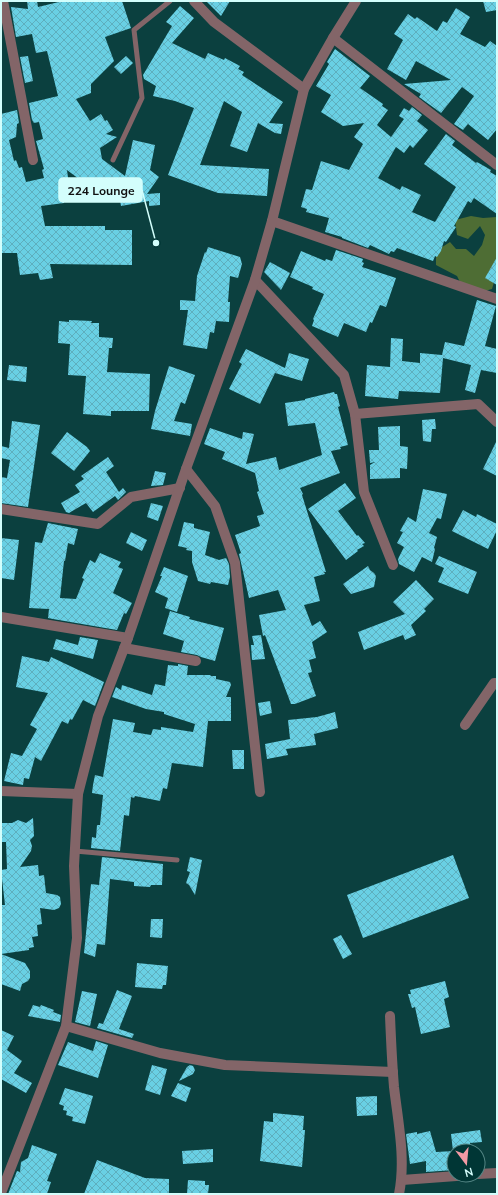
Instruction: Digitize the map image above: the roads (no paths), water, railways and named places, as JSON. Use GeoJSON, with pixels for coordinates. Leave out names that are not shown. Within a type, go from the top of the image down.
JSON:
{"type":"FeatureCollection","features":[{"type":"Feature","properties":{"kind":"street"},"geometry":{"type":"LineString","coordinates":[[3,1],[33,160]]}},
{"type":"Feature","properties":{"kind":"street"},"geometry":{"type":"LineString","coordinates":[[194,1],[214,22],[304,89]]}},
{"type":"Feature","properties":{"kind":"street"},"geometry":{"type":"LineString","coordinates":[[1,1193],[66,1026],[77,938],[74,866],[78,794],[98,716],[128,638],[186,468],[254,280],[272,221],[304,89],[356,1]]}},
{"type":"Feature","properties":{"kind":"street"},"geometry":{"type":"LineString","coordinates":[[333,38],[497,164]]}},
{"type":"Feature","properties":{"kind":"street"},"geometry":{"type":"LineString","coordinates":[[272,221],[497,299]]}},
{"type":"Feature","properties":{"kind":"street"},"geometry":{"type":"LineString","coordinates":[[254,280],[344,375],[355,414],[364,492],[393,565]]}},
{"type":"Feature","properties":{"kind":"street"},"geometry":{"type":"LineString","coordinates":[[355,414],[478,404],[497,422]]}},
{"type":"Feature","properties":{"kind":"street"},"geometry":{"type":"LineString","coordinates":[[186,468],[214,506],[235,563],[260,792]]}},
{"type":"Feature","properties":{"kind":"street"},"geometry":{"type":"LineString","coordinates":[[1,509],[98,524],[131,498],[180,488]]}},
{"type":"Feature","properties":{"kind":"street"},"geometry":{"type":"LineString","coordinates":[[1,617],[128,638]]}},
{"type":"Feature","properties":{"kind":"street"},"geometry":{"type":"LineString","coordinates":[[124,648],[196,661]]}},
{"type":"Feature","properties":{"kind":"street"},"geometry":{"type":"LineString","coordinates":[[465,725],[494,684],[497,683]]}},
{"type":"Feature","properties":{"kind":"street"},"geometry":{"type":"LineString","coordinates":[[1,791],[78,794]]}},
{"type":"Feature","properties":{"kind":"street"},"geometry":{"type":"LineString","coordinates":[[390,1016],[393,1072],[402,1157],[402,1180],[399,1194]]}},
{"type":"Feature","properties":{"kind":"street"},"geometry":{"type":"LineString","coordinates":[[66,1026],[154,1051],[225,1065],[393,1072]]}},
{"type":"Feature","properties":{"kind":"street"},"geometry":{"type":"LineString","coordinates":[[486,1174],[497,1173]]}},
{"type":"Feature","properties":{"kind":"street"},"geometry":{"type":"LineString","coordinates":[[402,1180],[446,1177]]}},
{"type":"Feature","properties":{"kind":"lane"},"geometry":{"type":"LineString","coordinates":[[113,160],[142,98],[134,30],[170,1]]}},
{"type":"Feature","properties":{"kind":"lane"},"geometry":{"type":"LineString","coordinates":[[75,851],[177,860]]}},
{"type":"Feature","properties":{"kind":"place","name":"224 Lounge"},"geometry":{"type":"Point","coordinates":[156,243]}}]}
